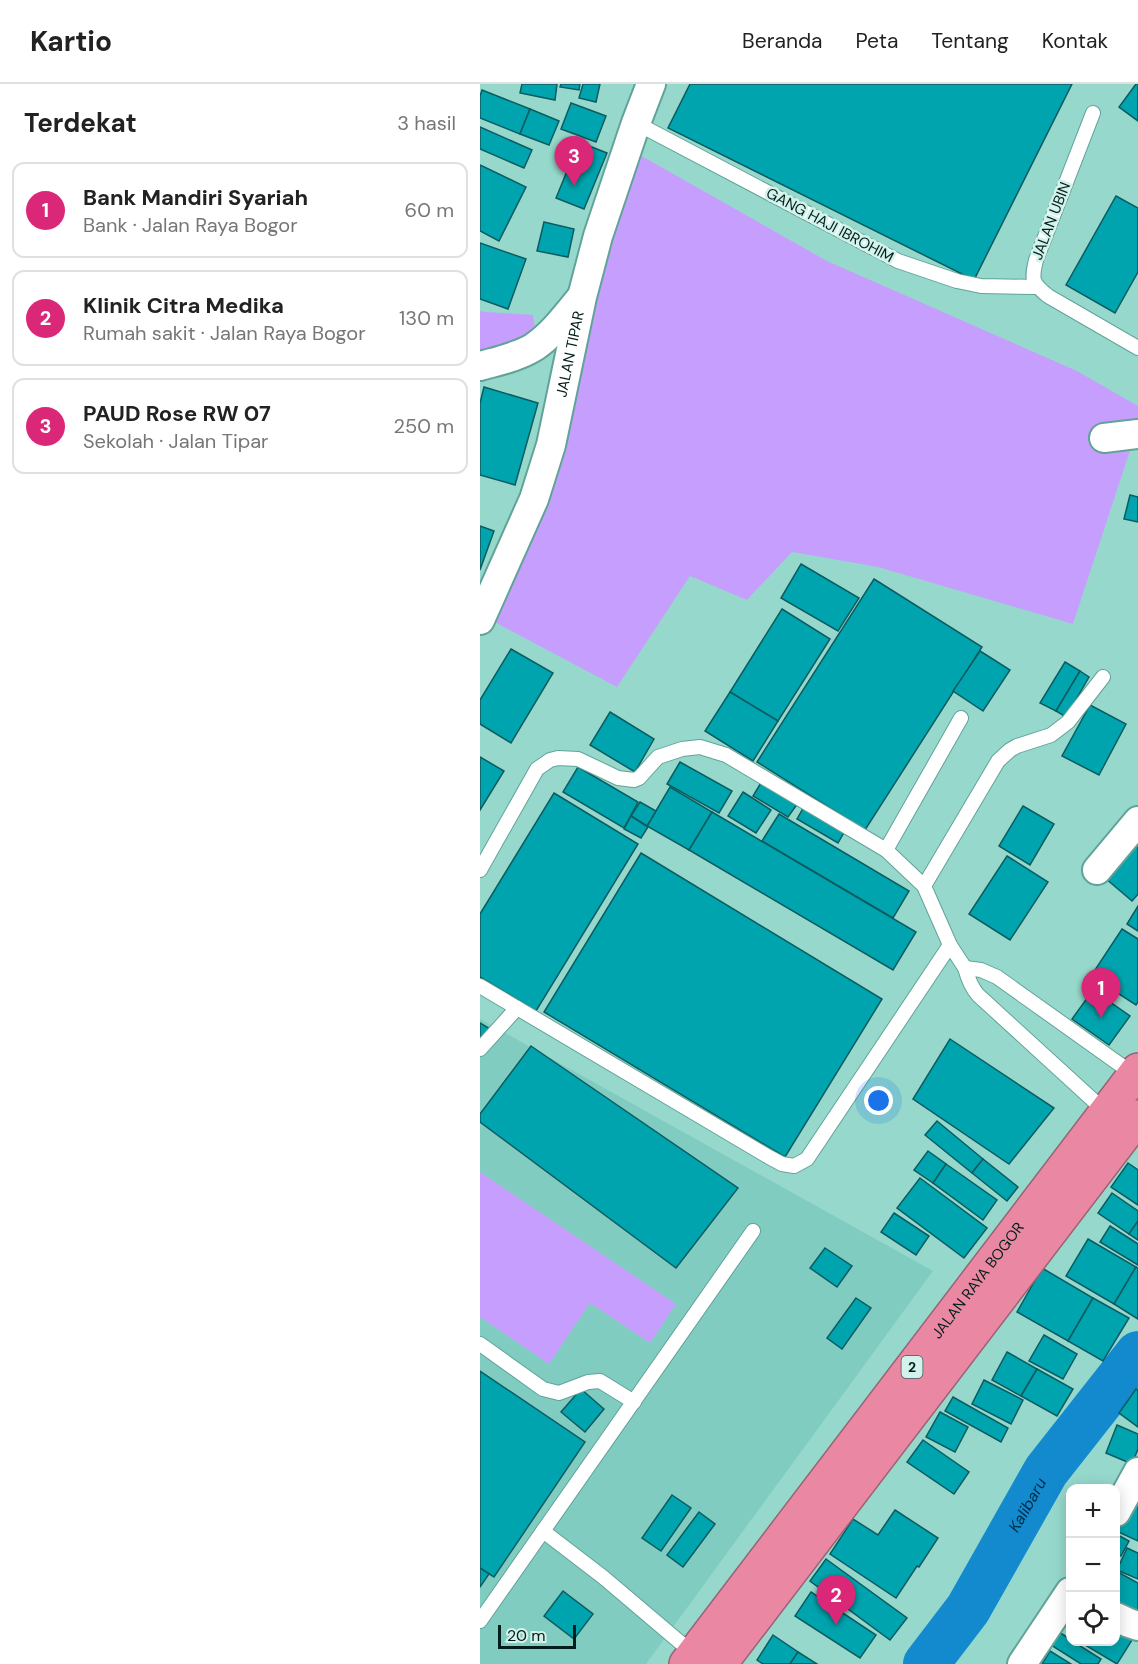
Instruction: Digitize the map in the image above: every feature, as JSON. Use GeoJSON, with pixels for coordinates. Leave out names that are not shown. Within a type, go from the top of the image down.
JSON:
{"type":"FeatureCollection","features":[{"type":"Feature","properties":{"kind":"highway","name":"JALAN RAYA BOGOR"},"geometry":{"type":"LineString","coordinates":[[701,1661],[1121,1121],[1137,1074]]}},
{"type":"Feature","properties":{"kind":"street","name":"JALAN TIPAR"},"geometry":{"type":"LineString","coordinates":[[480,620],[534,499],[551,445],[597,237],[651,84]]}},
{"type":"Feature","properties":{"kind":"street"},"geometry":{"type":"LineString","coordinates":[[480,366],[505,359],[533,347],[582,297]]}},
{"type":"Feature","properties":{"kind":"street"},"geometry":{"type":"LineString","coordinates":[[1104,438],[1138,434]]}},
{"type":"Feature","properties":{"kind":"street"},"geometry":{"type":"LineString","coordinates":[[1097,870],[1138,821]]}},
{"type":"Feature","properties":{"kind":"street"},"geometry":{"type":"LineString","coordinates":[[1120,1505],[1138,1472]]}},
{"type":"Feature","properties":{"kind":"street"},"geometry":{"type":"LineString","coordinates":[[1023,1664],[1066,1599]]}},
{"type":"Feature","properties":{"kind":"street"},"geometry":{"type":"LineString","coordinates":[[1120,1619],[1138,1626]]}},
{"type":"Feature","properties":{"kind":"lane","name":"JALAN UBIN"},"geometry":{"type":"LineString","coordinates":[[1037,287],[1032,275],[1036,260],[1093,112]]}},
{"type":"Feature","properties":{"kind":"lane","name":"GANG HAJI IBROHIM"},"geometry":{"type":"LineString","coordinates":[[636,123],[898,261],[957,281],[981,286],[1037,287]]}},
{"type":"Feature","properties":{"kind":"lane"},"geometry":{"type":"LineString","coordinates":[[1037,287],[1048,296],[1138,348]]}},
{"type":"Feature","properties":{"kind":"lane"},"geometry":{"type":"LineString","coordinates":[[924,886],[998,761],[1017,746],[1051,735],[1068,722],[1103,677]]}},
{"type":"Feature","properties":{"kind":"lane"},"geometry":{"type":"LineString","coordinates":[[886,850],[961,718]]}},
{"type":"Feature","properties":{"kind":"lane"},"geometry":{"type":"LineString","coordinates":[[480,870],[537,770],[550,760],[578,759],[618,778],[634,780],[639,778],[658,757],[689,747],[700,747],[726,755],[886,850],[924,886],[950,945],[965,968],[973,990],[1121,1121]]}},
{"type":"Feature","properties":{"kind":"lane"},"geometry":{"type":"LineString","coordinates":[[480,986],[769,1157],[782,1164],[794,1166],[807,1159],[950,945]]}},
{"type":"Feature","properties":{"kind":"lane"},"geometry":{"type":"LineString","coordinates":[[965,968],[981,970],[997,977],[1137,1074]]}},
{"type":"Feature","properties":{"kind":"lane"},"geometry":{"type":"LineString","coordinates":[[480,1049],[517,1008]]}},
{"type":"Feature","properties":{"kind":"lane"},"geometry":{"type":"LineString","coordinates":[[480,1622],[753,1231]]}},
{"type":"Feature","properties":{"kind":"lane"},"geometry":{"type":"LineString","coordinates":[[480,1344],[543,1389],[559,1393],[588,1382],[600,1381],[634,1402]]}},
{"type":"Feature","properties":{"kind":"lane"},"geometry":{"type":"LineString","coordinates":[[543,1531],[603,1577],[701,1661]]}},
{"type":"Feature","properties":{"kind":"shaded area"},"geometry":{"type":"Polygon","coordinates":[[[631,150],[827,261],[1077,371],[1138,406],[1138,426],[1073,624],[878,567],[792,552],[747,600],[690,576],[617,687],[487,618],[631,150]]]}},
{"type":"Feature","properties":{"kind":"shaded area"},"geometry":{"type":"Polygon","coordinates":[[[480,311],[533,315],[536,334],[480,358],[480,311]]]}},
{"type":"Feature","properties":{"kind":"shaded area"},"geometry":{"type":"Polygon","coordinates":[[[480,1019],[933,1271],[646,1664],[480,1664],[480,1019]]]}},
{"type":"Feature","properties":{"kind":"shaded area"},"geometry":{"type":"Polygon","coordinates":[[[480,1172],[676,1304],[650,1343],[590,1303],[549,1364],[480,1317],[480,1172]]]}},
{"type":"Feature","properties":{"kind":"building"},"geometry":{"type":"Polygon","coordinates":[[[522,84],[557,84],[555,100],[520,93],[522,84]]]}},
{"type":"Feature","properties":{"kind":"building"},"geometry":{"type":"Polygon","coordinates":[[[561,84],[580,84],[579,90],[560,87],[561,84]]]}},
{"type":"Feature","properties":{"kind":"building"},"geometry":{"type":"Polygon","coordinates":[[[583,84],[600,84],[596,102],[579,98],[583,84]]]}},
{"type":"Feature","properties":{"kind":"building"},"geometry":{"type":"Polygon","coordinates":[[[690,84],[1072,84],[974,280],[668,128],[690,84]]]}},
{"type":"Feature","properties":{"kind":"building"},"geometry":{"type":"Polygon","coordinates":[[[1138,84],[1138,121],[1119,107],[1138,84]]]}},
{"type":"Feature","properties":{"kind":"building"},"geometry":{"type":"Polygon","coordinates":[[[482,90],[530,109],[520,134],[480,118],[482,90]]]}},
{"type":"Feature","properties":{"kind":"building"},"geometry":{"type":"Polygon","coordinates":[[[571,103],[606,116],[596,142],[561,129],[571,103]]]}},
{"type":"Feature","properties":{"kind":"building"},"geometry":{"type":"Polygon","coordinates":[[[530,109],[559,121],[549,145],[520,134],[530,109]]]}},
{"type":"Feature","properties":{"kind":"building"},"geometry":{"type":"Polygon","coordinates":[[[480,127],[532,150],[524,168],[480,149],[480,127]]]}},
{"type":"Feature","properties":{"kind":"building"},"geometry":{"type":"Polygon","coordinates":[[[579,142],[607,153],[584,209],[556,198],[579,142]]]}},
{"type":"Feature","properties":{"kind":"building"},"geometry":{"type":"Polygon","coordinates":[[[480,165],[526,187],[499,241],[480,231],[480,165]]]}},
{"type":"Feature","properties":{"kind":"building"},"geometry":{"type":"Polygon","coordinates":[[[1116,196],[1138,208],[1138,272],[1115,313],[1066,285],[1116,196]]]}},
{"type":"Feature","properties":{"kind":"building"},"geometry":{"type":"Polygon","coordinates":[[[544,222],[574,229],[568,257],[537,251],[544,222]]]}},
{"type":"Feature","properties":{"kind":"building"},"geometry":{"type":"Polygon","coordinates":[[[480,243],[526,259],[508,309],[480,299],[480,243]]]}},
{"type":"Feature","properties":{"kind":"building"},"geometry":{"type":"Polygon","coordinates":[[[484,387],[538,403],[515,485],[480,475],[480,403],[484,387]]]}},
{"type":"Feature","properties":{"kind":"building"},"geometry":{"type":"Polygon","coordinates":[[[1130,495],[1138,497],[1138,522],[1124,519],[1130,495]]]}},
{"type":"Feature","properties":{"kind":"building"},"geometry":{"type":"Polygon","coordinates":[[[480,526],[494,531],[480,570],[480,526]]]}},
{"type":"Feature","properties":{"kind":"building"},"geometry":{"type":"Polygon","coordinates":[[[801,564],[859,598],[838,631],[781,598],[801,564]]]}},
{"type":"Feature","properties":{"kind":"building"},"geometry":{"type":"Polygon","coordinates":[[[874,579],[982,647],[865,830],[757,762],[874,579]]]}},
{"type":"Feature","properties":{"kind":"building"},"geometry":{"type":"Polygon","coordinates":[[[782,609],[830,639],[778,721],[730,692],[782,609]]]}},
{"type":"Feature","properties":{"kind":"building"},"geometry":{"type":"Polygon","coordinates":[[[511,649],[553,673],[511,743],[480,724],[480,700],[511,649]]]}},
{"type":"Feature","properties":{"kind":"building"},"geometry":{"type":"Polygon","coordinates":[[[980,651],[1010,670],[983,711],[953,691],[980,651]]]}},
{"type":"Feature","properties":{"kind":"building"},"geometry":{"type":"Polygon","coordinates":[[[1065,662],[1080,671],[1056,711],[1040,703],[1065,662]]]}},
{"type":"Feature","properties":{"kind":"building"},"geometry":{"type":"Polygon","coordinates":[[[1080,671],[1089,677],[1066,717],[1056,711],[1080,671]]]}},
{"type":"Feature","properties":{"kind":"building"},"geometry":{"type":"Polygon","coordinates":[[[730,692],[778,721],[753,761],[705,731],[730,692]]]}},
{"type":"Feature","properties":{"kind":"building"},"geometry":{"type":"Polygon","coordinates":[[[1090,705],[1126,724],[1099,775],[1062,756],[1090,705]]]}},
{"type":"Feature","properties":{"kind":"building"},"geometry":{"type":"Polygon","coordinates":[[[610,712],[654,739],[635,772],[590,745],[610,712]]]}},
{"type":"Feature","properties":{"kind":"building"},"geometry":{"type":"Polygon","coordinates":[[[480,757],[504,771],[480,810],[480,757]]]}},
{"type":"Feature","properties":{"kind":"building"},"geometry":{"type":"Polygon","coordinates":[[[680,762],[732,791],[719,813],[667,784],[680,762]]]}},
{"type":"Feature","properties":{"kind":"building"},"geometry":{"type":"Polygon","coordinates":[[[578,767],[638,802],[624,828],[563,792],[578,767]]]}},
{"type":"Feature","properties":{"kind":"building"},"geometry":{"type":"Polygon","coordinates":[[[762,781],[798,803],[788,817],[753,796],[762,781]]]}},
{"type":"Feature","properties":{"kind":"building"},"geometry":{"type":"Polygon","coordinates":[[[670,787],[712,812],[689,850],[647,826],[670,787]]]}},
{"type":"Feature","properties":{"kind":"building"},"geometry":{"type":"Polygon","coordinates":[[[743,792],[771,810],[756,833],[728,816],[743,792]]]}},
{"type":"Feature","properties":{"kind":"building"},"geometry":{"type":"Polygon","coordinates":[[[554,793],[638,844],[536,1011],[480,977],[480,914],[554,793]]]}},
{"type":"Feature","properties":{"kind":"building"},"geometry":{"type":"Polygon","coordinates":[[[640,802],[656,811],[647,826],[631,816],[640,802]]]}},
{"type":"Feature","properties":{"kind":"building"},"geometry":{"type":"Polygon","coordinates":[[[805,805],[846,829],[838,843],[797,819],[805,805]]]}},
{"type":"Feature","properties":{"kind":"building"},"geometry":{"type":"Polygon","coordinates":[[[1023,806],[1054,824],[1030,865],[999,846],[1023,806]]]}},
{"type":"Feature","properties":{"kind":"building"},"geometry":{"type":"Polygon","coordinates":[[[712,812],[916,932],[893,970],[689,850],[712,812]]]}},
{"type":"Feature","properties":{"kind":"building"},"geometry":{"type":"Polygon","coordinates":[[[779,814],[909,891],[893,918],[762,841],[779,814]]]}},
{"type":"Feature","properties":{"kind":"building"},"geometry":{"type":"Polygon","coordinates":[[[631,816],[648,827],[641,838],[624,829],[631,816]]]}},
{"type":"Feature","properties":{"kind":"building"},"geometry":{"type":"Polygon","coordinates":[[[1138,837],[1138,894],[1132,901],[1105,878],[1138,837]]]}},
{"type":"Feature","properties":{"kind":"building"},"geometry":{"type":"Polygon","coordinates":[[[641,853],[882,999],[785,1157],[544,1012],[641,853]]]}},
{"type":"Feature","properties":{"kind":"building"},"geometry":{"type":"Polygon","coordinates":[[[1007,856],[1048,882],[1010,940],[969,914],[1007,856]]]}},
{"type":"Feature","properties":{"kind":"building"},"geometry":{"type":"Polygon","coordinates":[[[1138,906],[1138,931],[1127,924],[1138,906]]]}},
{"type":"Feature","properties":{"kind":"building"},"geometry":{"type":"Polygon","coordinates":[[[1122,929],[1138,939],[1138,1002],[1136,1005],[1091,976],[1122,929]]]}},
{"type":"Feature","properties":{"kind":"building"},"geometry":{"type":"Polygon","coordinates":[[[1093,990],[1130,1016],[1109,1045],[1072,1019],[1093,990]]]}},
{"type":"Feature","properties":{"kind":"building"},"geometry":{"type":"Polygon","coordinates":[[[480,1023],[490,1029],[480,1041],[480,1023]]]}},
{"type":"Feature","properties":{"kind":"building"},"geometry":{"type":"Polygon","coordinates":[[[950,1039],[1054,1108],[1009,1164],[913,1099],[950,1039]]]}},
{"type":"Feature","properties":{"kind":"building"},"geometry":{"type":"Polygon","coordinates":[[[531,1046],[738,1188],[676,1268],[480,1122],[480,1114],[531,1046]]]}},
{"type":"Feature","properties":{"kind":"building"},"geometry":{"type":"Polygon","coordinates":[[[937,1121],[983,1159],[972,1173],[925,1135],[937,1121]]]}},
{"type":"Feature","properties":{"kind":"building"},"geometry":{"type":"Polygon","coordinates":[[[928,1151],[946,1164],[933,1183],[914,1170],[928,1151]]]}},
{"type":"Feature","properties":{"kind":"building"},"geometry":{"type":"Polygon","coordinates":[[[983,1159],[1018,1187],[1007,1201],[972,1173],[983,1159]]]}},
{"type":"Feature","properties":{"kind":"building"},"geometry":{"type":"Polygon","coordinates":[[[1128,1163],[1138,1170],[1138,1205],[1111,1187],[1128,1163]]]}},
{"type":"Feature","properties":{"kind":"building"},"geometry":{"type":"Polygon","coordinates":[[[946,1164],[997,1200],[983,1220],[933,1183],[946,1164]]]}},
{"type":"Feature","properties":{"kind":"building"},"geometry":{"type":"Polygon","coordinates":[[[920,1178],[987,1228],[964,1258],[897,1208],[920,1178]]]}},
{"type":"Feature","properties":{"kind":"building"},"geometry":{"type":"Polygon","coordinates":[[[1112,1193],[1138,1211],[1138,1221],[1129,1234],[1098,1213],[1112,1193]]]}},
{"type":"Feature","properties":{"kind":"building"},"geometry":{"type":"Polygon","coordinates":[[[894,1213],[929,1236],[916,1255],[881,1232],[894,1213]]]}},
{"type":"Feature","properties":{"kind":"building"},"geometry":{"type":"Polygon","coordinates":[[[1138,1221],[1138,1240],[1129,1234],[1138,1221]]]}},
{"type":"Feature","properties":{"kind":"building"},"geometry":{"type":"Polygon","coordinates":[[[1110,1226],[1138,1244],[1138,1265],[1100,1242],[1110,1226]]]}},
{"type":"Feature","properties":{"kind":"building"},"geometry":{"type":"Polygon","coordinates":[[[1088,1239],[1136,1267],[1114,1304],[1066,1276],[1088,1239]]]}},
{"type":"Feature","properties":{"kind":"building"},"geometry":{"type":"Polygon","coordinates":[[[825,1248],[852,1266],[837,1287],[810,1268],[825,1248]]]}},
{"type":"Feature","properties":{"kind":"building"},"geometry":{"type":"Polygon","coordinates":[[[1136,1267],[1138,1268],[1138,1319],[1114,1304],[1136,1267]]]}},
{"type":"Feature","properties":{"kind":"building"},"geometry":{"type":"Polygon","coordinates":[[[1042,1268],[1093,1298],[1068,1341],[1017,1312],[1042,1268]]]}},
{"type":"Feature","properties":{"kind":"building"},"geometry":{"type":"Polygon","coordinates":[[[856,1298],[871,1308],[842,1349],[827,1338],[856,1298]]]}},
{"type":"Feature","properties":{"kind":"building"},"geometry":{"type":"Polygon","coordinates":[[[1093,1298],[1129,1318],[1103,1361],[1068,1341],[1093,1298]]]}},
{"type":"Feature","properties":{"kind":"building"},"geometry":{"type":"Polygon","coordinates":[[[1044,1335],[1077,1354],[1063,1379],[1029,1361],[1044,1335]]]}},
{"type":"Feature","properties":{"kind":"building"},"geometry":{"type":"Polygon","coordinates":[[[1007,1352],[1037,1369],[1021,1396],[992,1380],[1007,1352]]]}},
{"type":"Feature","properties":{"kind":"building"},"geometry":{"type":"Polygon","coordinates":[[[1037,1369],[1073,1389],[1057,1416],[1021,1396],[1037,1369]]]}},
{"type":"Feature","properties":{"kind":"building"},"geometry":{"type":"Polygon","coordinates":[[[480,1371],[585,1442],[494,1577],[480,1568],[480,1371]]]}},
{"type":"Feature","properties":{"kind":"building"},"geometry":{"type":"Polygon","coordinates":[[[984,1380],[1023,1400],[1011,1424],[972,1404],[984,1380]]]}},
{"type":"Feature","properties":{"kind":"building"},"geometry":{"type":"Polygon","coordinates":[[[581,1389],[604,1409],[585,1432],[561,1412],[581,1389]]]}},
{"type":"Feature","properties":{"kind":"building"},"geometry":{"type":"Polygon","coordinates":[[[1136,1389],[1138,1391],[1138,1427],[1119,1413],[1136,1389]]]}},
{"type":"Feature","properties":{"kind":"building"},"geometry":{"type":"Polygon","coordinates":[[[953,1397],[1008,1428],[1001,1442],[945,1411],[953,1397]]]}},
{"type":"Feature","properties":{"kind":"building"},"geometry":{"type":"Polygon","coordinates":[[[940,1412],[968,1427],[955,1452],[926,1437],[940,1412]]]}},
{"type":"Feature","properties":{"kind":"building"},"geometry":{"type":"Polygon","coordinates":[[[1117,1425],[1138,1434],[1138,1449],[1132,1464],[1106,1453],[1117,1425]]]}},
{"type":"Feature","properties":{"kind":"building"},"geometry":{"type":"Polygon","coordinates":[[[923,1440],[969,1472],[954,1494],[907,1462],[923,1440]]]}},
{"type":"Feature","properties":{"kind":"building"},"geometry":{"type":"Polygon","coordinates":[[[672,1495],[691,1508],[661,1551],[642,1538],[672,1495]]]}},
{"type":"Feature","properties":{"kind":"building"},"geometry":{"type":"Polygon","coordinates":[[[1131,1502],[1138,1505],[1138,1541],[1120,1533],[1120,1523],[1131,1502]]]}},
{"type":"Feature","properties":{"kind":"building"},"geometry":{"type":"Polygon","coordinates":[[[895,1510],[938,1538],[896,1598],[830,1554],[853,1519],[878,1535],[895,1510]]]}},
{"type":"Feature","properties":{"kind":"building"},"geometry":{"type":"Polygon","coordinates":[[[699,1512],[715,1524],[683,1567],[667,1555],[699,1512]]]}},
{"type":"Feature","properties":{"kind":"building"},"geometry":{"type":"Polygon","coordinates":[[[1120,1536],[1129,1541],[1120,1555],[1120,1536]]]}},
{"type":"Feature","properties":{"kind":"building"},"geometry":{"type":"Polygon","coordinates":[[[1127,1548],[1138,1553],[1138,1579],[1120,1571],[1120,1563],[1127,1548]]]}},
{"type":"Feature","properties":{"kind":"building"},"geometry":{"type":"Polygon","coordinates":[[[826,1559],[907,1618],[890,1640],[810,1581],[826,1559]]]}},
{"type":"Feature","properties":{"kind":"building"},"geometry":{"type":"Polygon","coordinates":[[[480,1568],[489,1574],[480,1587],[480,1568]]]}},
{"type":"Feature","properties":{"kind":"building"},"geometry":{"type":"Polygon","coordinates":[[[1120,1573],[1138,1583],[1138,1621],[1120,1611],[1120,1573]]]}},
{"type":"Feature","properties":{"kind":"building"},"geometry":{"type":"Polygon","coordinates":[[[563,1591],[593,1614],[574,1639],[544,1616],[563,1591]]]}},
{"type":"Feature","properties":{"kind":"building"},"geometry":{"type":"Polygon","coordinates":[[[811,1592],[876,1635],[860,1658],[795,1616],[811,1592]]]}},
{"type":"Feature","properties":{"kind":"building"},"geometry":{"type":"Polygon","coordinates":[[[1059,1632],[1066,1636],[1066,1646],[1080,1646],[1101,1659],[1098,1664],[1081,1664],[1051,1645],[1059,1632]]]}},
{"type":"Feature","properties":{"kind":"building"},"geometry":{"type":"Polygon","coordinates":[[[1120,1632],[1132,1640],[1117,1664],[1087,1646],[1120,1646],[1120,1632]]]}},
{"type":"Feature","properties":{"kind":"building"},"geometry":{"type":"Polygon","coordinates":[[[773,1635],[798,1652],[790,1664],[763,1664],[757,1660],[773,1635]]]}},
{"type":"Feature","properties":{"kind":"building"},"geometry":{"type":"Polygon","coordinates":[[[1050,1651],[1071,1664],[1042,1664],[1050,1651]]]}},
{"type":"Feature","properties":{"kind":"building"},"geometry":{"type":"Polygon","coordinates":[[[798,1652],[817,1664],[790,1664],[798,1652]]]}},
{"type":"Feature","properties":{"kind":"waterway","name":"Kalibaru"},"geometry":{"type":"LineString","coordinates":[[926,1664],[968,1609],[1046,1471],[1138,1354]]}},
{"type":"Feature","properties":{"kind":"place","name":"PAUD Rose RW 07"},"geometry":{"type":"Point","coordinates":[574,186]}},
{"type":"Feature","properties":{"kind":"place","name":"Bank Mandiri Syariah"},"geometry":{"type":"Point","coordinates":[1101,1018]}},
{"type":"Feature","properties":{"kind":"place","name":"Klinik Citra Medika"},"geometry":{"type":"Point","coordinates":[836,1625]}}]}
